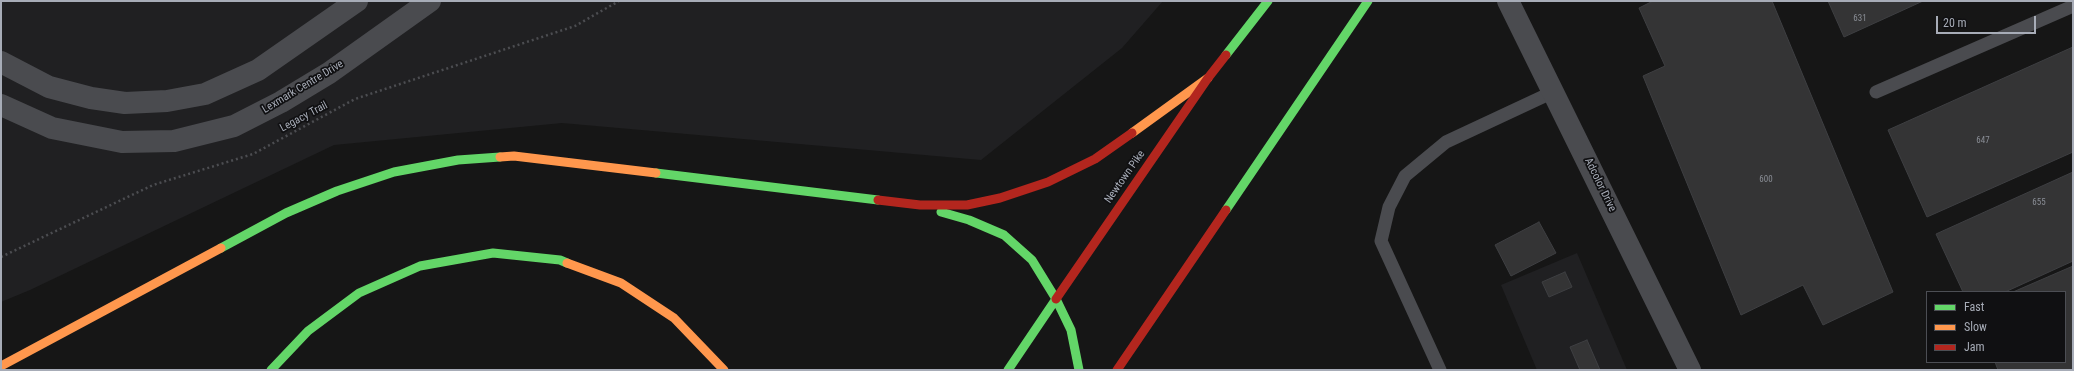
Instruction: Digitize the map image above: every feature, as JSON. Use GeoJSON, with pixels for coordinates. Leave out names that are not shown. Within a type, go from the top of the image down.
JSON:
{"type":"FeatureCollection","features":[{"type":"Feature","properties":{"kind":"main road","name":"Newtown Pike"},"geometry":{"type":"LineString","coordinates":[[1008,370],[1208,78],[1268,1]]}},
{"type":"Feature","properties":{"kind":"main road"},"geometry":{"type":"LineString","coordinates":[[1117,370],[1368,1]]}},
{"type":"Feature","properties":{"kind":"main road"},"geometry":{"type":"LineString","coordinates":[[1,366],[286,213],[337,191],[394,172],[458,160],[514,156],[920,205],[967,205],[1000,198],[1048,182],[1095,159],[1208,78]]}},
{"type":"Feature","properties":{"kind":"main road"},"geometry":{"type":"LineString","coordinates":[[920,205],[969,220],[1004,235],[1032,260],[1056,299],[1071,330],[1079,370]]}},
{"type":"Feature","properties":{"kind":"main road"},"geometry":{"type":"LineString","coordinates":[[271,370],[308,331],[359,293],[420,266],[493,253],[560,260],[621,283],[674,318],[719,363],[724,370]]}},
{"type":"Feature","properties":{"kind":"street"},"geometry":{"type":"LineString","coordinates":[[1,62],[49,87],[91,98],[125,103],[167,101],[205,94],[258,70],[357,1]]}},
{"type":"Feature","properties":{"kind":"street","name":"Lexmark Centre Drive"},"geometry":{"type":"LineString","coordinates":[[1,105],[52,128],[122,142],[174,141],[234,126],[281,102],[329,72],[430,1]]}},
{"type":"Feature","properties":{"kind":"street","name":"Adcolor Drive"},"geometry":{"type":"LineString","coordinates":[[1508,1],[1690,370]]}},
{"type":"Feature","properties":{"kind":"lane"},"geometry":{"type":"LineString","coordinates":[[1876,92],[2073,6]]}},
{"type":"Feature","properties":{"kind":"lane"},"geometry":{"type":"LineString","coordinates":[[1440,370],[1381,241],[1389,207],[1405,176],[1446,142],[1553,92]]}},
{"type":"Feature","properties":{"kind":"path","name":"Legacy Trail"},"geometry":{"type":"LineString","coordinates":[[1,257],[153,185],[253,154],[355,99],[575,26],[619,1]]}},
{"type":"Feature","properties":{"kind":"shaded area"},"geometry":{"type":"Polygon","coordinates":[[[1,1],[1163,1],[1122,48],[981,160],[562,123],[334,145],[30,290],[1,302],[1,1]]]}},
{"type":"Feature","properties":{"kind":"shaded area"},"geometry":{"type":"Polygon","coordinates":[[[1577,253],[1627,370],[1537,370],[1501,285],[1577,253]]]}},
{"type":"Feature","properties":{"kind":"building"},"geometry":{"type":"Polygon","coordinates":[[[1653,1],[1772,1],[1893,292],[1823,325],[1803,285],[1741,315],[1643,76],[1665,66],[1639,8],[1653,1]]]}},
{"type":"Feature","properties":{"kind":"building"},"geometry":{"type":"Polygon","coordinates":[[[1828,1],[1923,1],[1844,37],[1828,1]]]}},
{"type":"Feature","properties":{"kind":"building"},"geometry":{"type":"Polygon","coordinates":[[[2073,47],[2073,152],[1927,217],[1888,130],[2073,47]]]}},
{"type":"Feature","properties":{"kind":"building"},"geometry":{"type":"Polygon","coordinates":[[[2073,172],[2073,261],[2007,291],[1963,291],[1936,234],[2073,172]]]}},
{"type":"Feature","properties":{"kind":"building"},"geometry":{"type":"Polygon","coordinates":[[[1539,222],[1556,253],[1511,276],[1495,245],[1539,222]]]}},
{"type":"Feature","properties":{"kind":"building"},"geometry":{"type":"Polygon","coordinates":[[[2073,266],[2073,370],[1998,370],[1995,363],[2066,363],[2066,291],[2015,291],[2073,266]]]}},
{"type":"Feature","properties":{"kind":"building"},"geometry":{"type":"Polygon","coordinates":[[[1565,272],[1572,287],[1549,297],[1542,282],[1565,272]]]}},
{"type":"Feature","properties":{"kind":"building"},"geometry":{"type":"Polygon","coordinates":[[[1587,340],[1600,370],[1580,370],[1570,347],[1587,340]]]}},
{"type":"Feature","properties":{"kind":"traffic: fast"},"geometry":{"type":"LineString","coordinates":[[1226,55],[1268,1]]}},
{"type":"Feature","properties":{"kind":"traffic: fast"},"geometry":{"type":"LineString","coordinates":[[1226,210],[1368,1]]}},
{"type":"Feature","properties":{"kind":"traffic: fast"},"geometry":{"type":"LineString","coordinates":[[221,248],[286,213],[337,191],[394,172],[458,160],[500,157]]}},
{"type":"Feature","properties":{"kind":"traffic: fast"},"geometry":{"type":"LineString","coordinates":[[656,173],[878,200]]}},
{"type":"Feature","properties":{"kind":"traffic: fast"},"geometry":{"type":"LineString","coordinates":[[941,212],[969,220],[1004,235],[1032,260],[1056,299],[1071,330],[1079,370]]}},
{"type":"Feature","properties":{"kind":"traffic: fast"},"geometry":{"type":"LineString","coordinates":[[271,370],[308,331],[359,293],[420,266],[493,253],[560,260],[567,263]]}},
{"type":"Feature","properties":{"kind":"traffic: fast"},"geometry":{"type":"LineString","coordinates":[[1008,370],[1056,299]]}},
{"type":"Feature","properties":{"kind":"traffic: slow"},"geometry":{"type":"LineString","coordinates":[[1132,133],[1208,78]]}},
{"type":"Feature","properties":{"kind":"traffic: slow"},"geometry":{"type":"LineString","coordinates":[[500,157],[514,156],[656,173]]}},
{"type":"Feature","properties":{"kind":"traffic: slow"},"geometry":{"type":"LineString","coordinates":[[1,366],[221,248]]}},
{"type":"Feature","properties":{"kind":"traffic: slow"},"geometry":{"type":"LineString","coordinates":[[567,263],[621,283],[674,318],[724,370]]}},
{"type":"Feature","properties":{"kind":"traffic: jam"},"geometry":{"type":"LineString","coordinates":[[1056,299],[1208,78],[1226,55]]}},
{"type":"Feature","properties":{"kind":"traffic: jam"},"geometry":{"type":"LineString","coordinates":[[878,200],[920,205],[967,205],[1000,198],[1048,182],[1095,159],[1132,133]]}},
{"type":"Feature","properties":{"kind":"traffic: jam"},"geometry":{"type":"LineString","coordinates":[[1117,370],[1226,210]]}}]}
